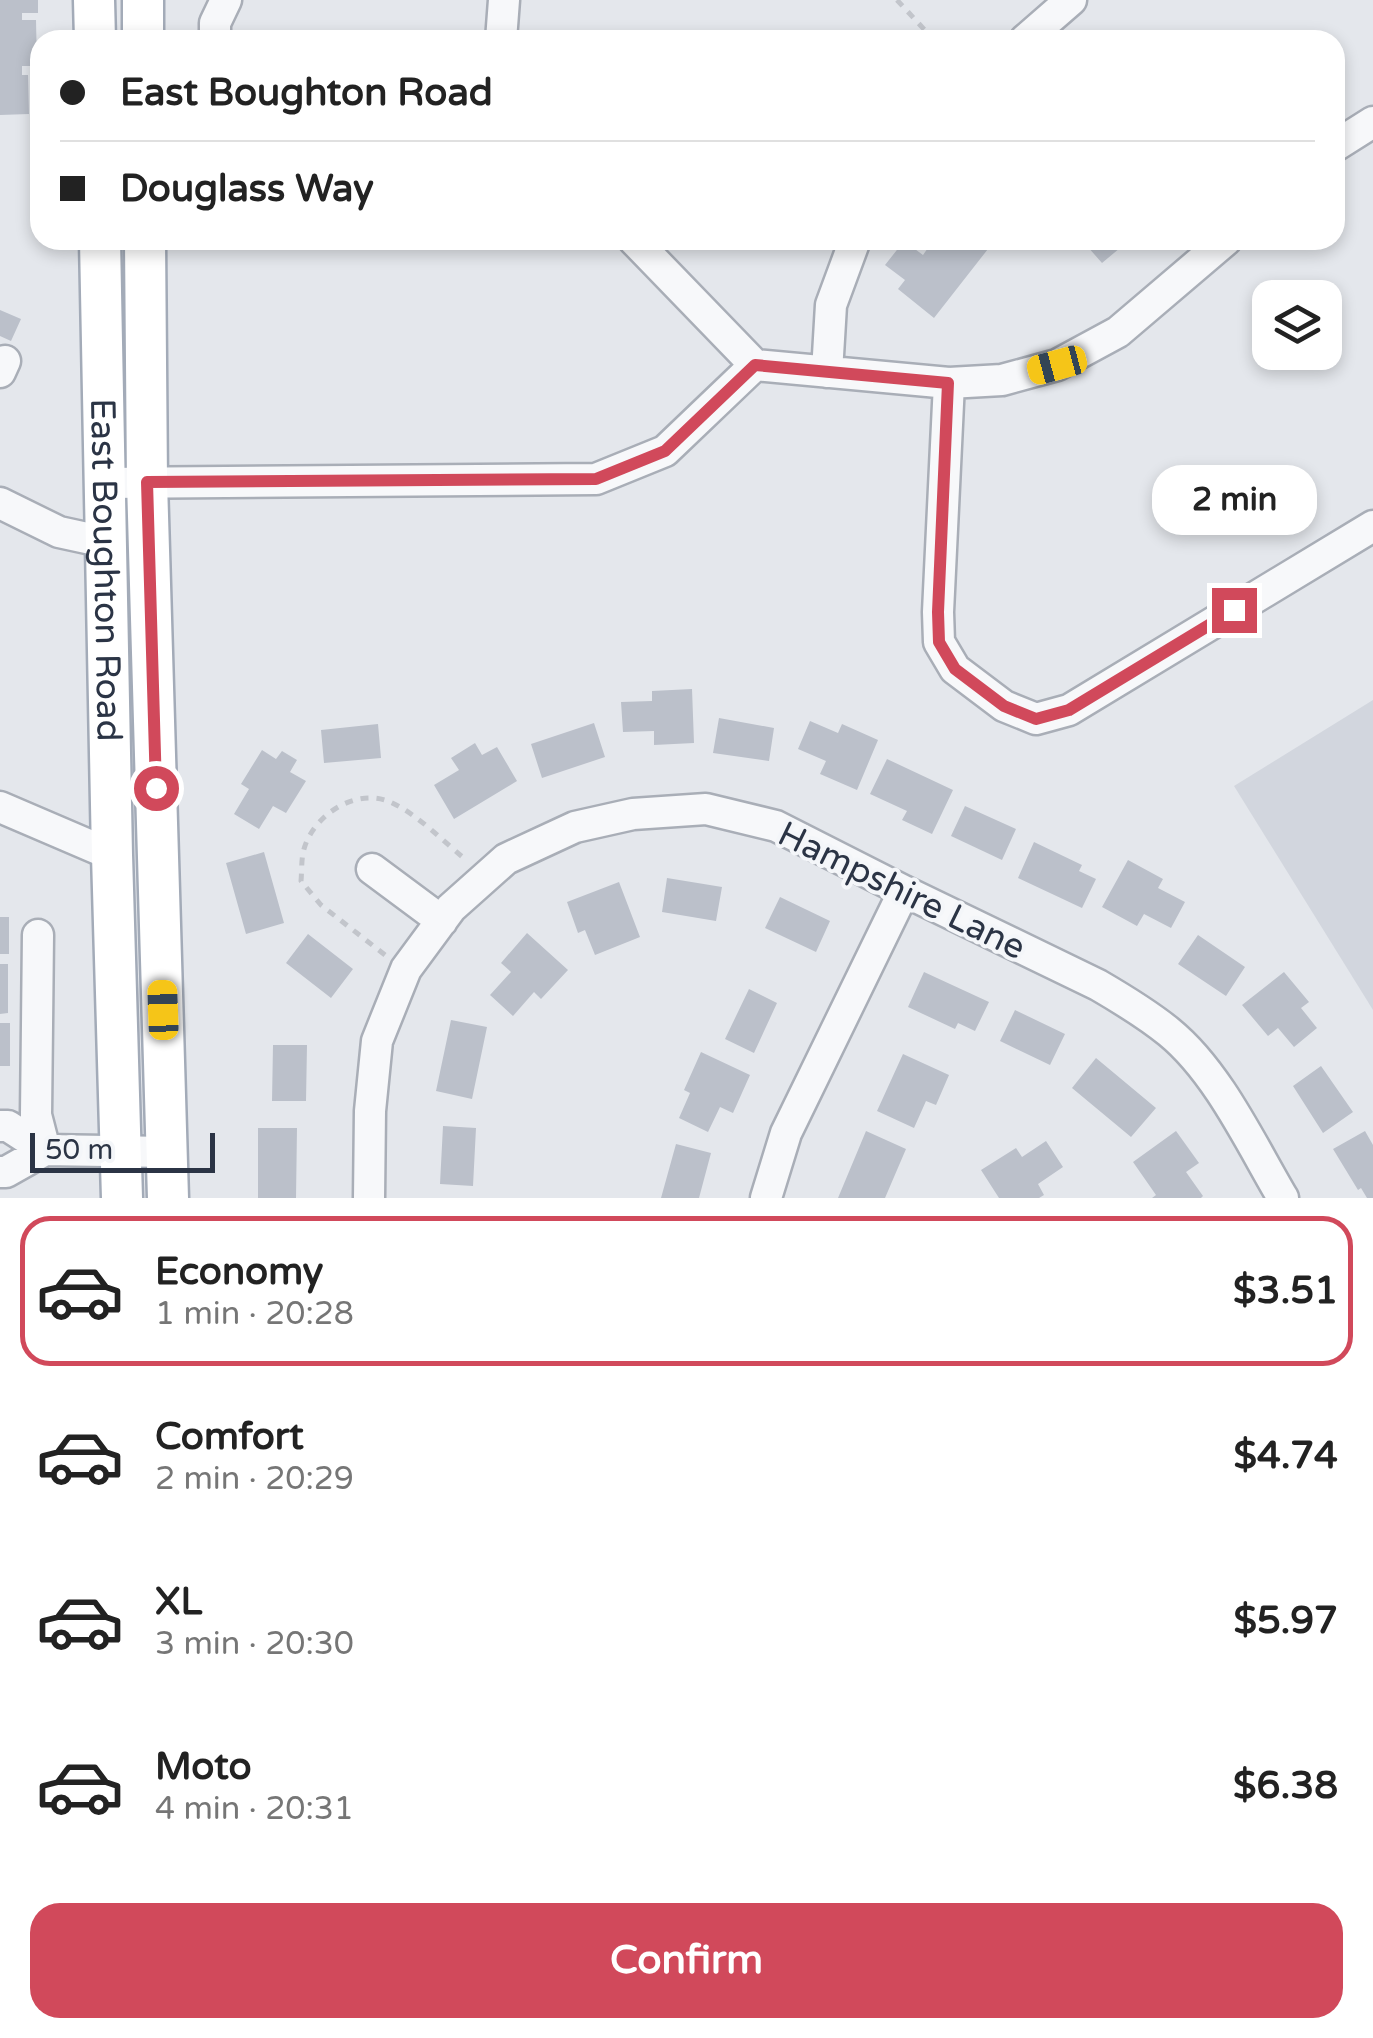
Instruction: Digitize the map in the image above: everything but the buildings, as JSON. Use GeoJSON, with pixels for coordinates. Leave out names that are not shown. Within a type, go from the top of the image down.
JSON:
{"type":"FeatureCollection","features":[{"type":"Feature","properties":{"kind":"main road"},"geometry":{"type":"LineString","coordinates":[[94,0],[95,30]]}},
{"type":"Feature","properties":{"kind":"main road"},"geometry":{"type":"LineString","coordinates":[[143,0],[143,30]]}},
{"type":"Feature","properties":{"kind":"main road","name":"East Boughton Road"},"geometry":{"type":"LineString","coordinates":[[100,250],[122,1198]]}},
{"type":"Feature","properties":{"kind":"main road","name":"East Boughton Road"},"geometry":{"type":"LineString","coordinates":[[145,250],[147,482],[168,1198]]}},
{"type":"Feature","properties":{"kind":"street"},"geometry":{"type":"LineString","coordinates":[[215,30],[226,0]]}},
{"type":"Feature","properties":{"kind":"street"},"geometry":{"type":"LineString","coordinates":[[502,30],[504,0]]}},
{"type":"Feature","properties":{"kind":"street"},"geometry":{"type":"LineString","coordinates":[[1037,30],[1072,0]]}},
{"type":"Feature","properties":{"kind":"street"},"geometry":{"type":"LineString","coordinates":[[1345,140],[1373,122]]}},
{"type":"Feature","properties":{"kind":"street"},"geometry":{"type":"LineString","coordinates":[[644,250],[755,365],[948,383],[1002,380],[1057,365],[1118,332],[1214,250]]}},
{"type":"Feature","properties":{"kind":"street"},"geometry":{"type":"LineString","coordinates":[[827,372],[831,304],[851,250]]}},
{"type":"Feature","properties":{"kind":"street"},"geometry":{"type":"LineString","coordinates":[[104,484],[596,479],[665,451],[755,365]]}},
{"type":"Feature","properties":{"kind":"street"},"geometry":{"type":"LineString","coordinates":[[948,383],[939,642],[955,669],[1004,706],[1036,719],[1069,710],[1373,526]]}},
{"type":"Feature","properties":{"kind":"street"},"geometry":{"type":"LineString","coordinates":[[0,502],[59,532],[106,542]]}},
{"type":"Feature","properties":{"kind":"street"},"geometry":{"type":"LineString","coordinates":[[0,807],[112,854]]}},
{"type":"Feature","properties":{"kind":"street","name":"Hampshire Lane"},"geometry":{"type":"LineString","coordinates":[[369,1198],[370,1111],[377,1041],[406,969],[452,908],[506,859],[575,827],[633,814],[706,809],[776,826],[1098,985],[1171,1033],[1216,1086],[1283,1198]]}},
{"type":"Feature","properties":{"kind":"street"},"geometry":{"type":"LineString","coordinates":[[372,870],[442,921]]}},
{"type":"Feature","properties":{"kind":"street"},"geometry":{"type":"LineString","coordinates":[[766,1198],[786,1133],[904,891]]}},
{"type":"Feature","properties":{"kind":"street"},"geometry":{"type":"LineString","coordinates":[[38,935],[36,1115],[45,1150]]}},
{"type":"Feature","properties":{"kind":"street"},"geometry":{"type":"LineString","coordinates":[[0,1126],[8,1126],[45,1150]]}},
{"type":"Feature","properties":{"kind":"street"},"geometry":{"type":"LineString","coordinates":[[0,1172],[45,1150],[167,1152]]}},
{"type":"Feature","properties":{"kind":"path"},"geometry":{"type":"LineString","coordinates":[[897,0],[925,30]]}},
{"type":"Feature","properties":{"kind":"shaded area"},"geometry":{"type":"Polygon","coordinates":[[[1373,700],[1373,1010],[1234,786],[1373,700]]]}},
{"type":"Feature","properties":{"kind":"route"},"geometry":{"type":"LineString","coordinates":[[156,788],[147,482],[596,479],[665,451],[755,365],[948,383],[939,642],[955,669],[1004,706],[1036,719],[1069,710],[1234,610]]}}]}
